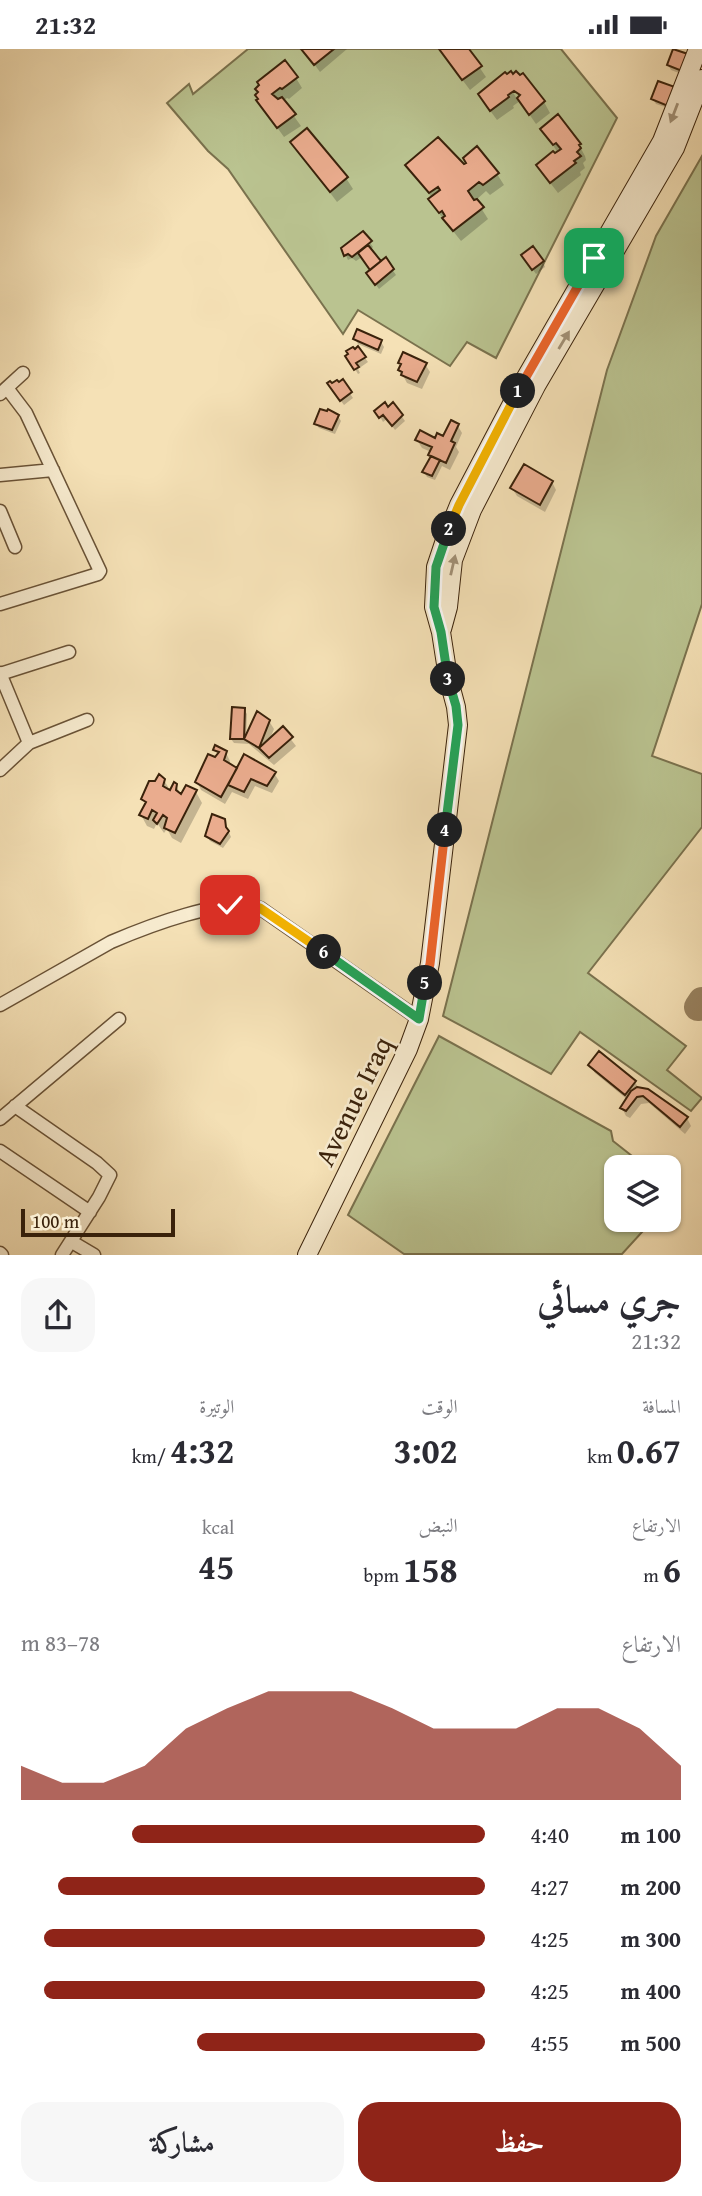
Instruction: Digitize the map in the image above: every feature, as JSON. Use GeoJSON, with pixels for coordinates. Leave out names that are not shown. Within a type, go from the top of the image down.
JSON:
{"type":"FeatureCollection","features":[{"type":"Feature","properties":{"kind":"street","name":"Avenue Iraq"},"geometry":{"type":"LineString","coordinates":[[307,1255],[408,1049],[419,1019],[430,964],[457,742],[456,706],[447,677],[441,632],[434,607],[435,578],[440,553],[459,505],[525,379],[659,147],[698,49]]}},
{"type":"Feature","properties":{"kind":"street","name":"Avenue Iraq"},"geometry":{"type":"LineString","coordinates":[[441,632],[448,607],[453,559],[472,510],[536,386],[669,158],[702,79]]}},
{"type":"Feature","properties":{"kind":"street"},"geometry":{"type":"LineString","coordinates":[[0,604],[100,571],[26,413],[4,391],[23,373]]}},
{"type":"Feature","properties":{"kind":"street"},"geometry":{"type":"LineString","coordinates":[[0,475],[53,470]]}},
{"type":"Feature","properties":{"kind":"street"},"geometry":{"type":"LineString","coordinates":[[0,510],[15,547]]}},
{"type":"Feature","properties":{"kind":"street"},"geometry":{"type":"LineString","coordinates":[[29,743],[0,673],[69,652]]}},
{"type":"Feature","properties":{"kind":"street"},"geometry":{"type":"LineString","coordinates":[[0,770],[29,743],[87,720]]}},
{"type":"Feature","properties":{"kind":"street"},"geometry":{"type":"LineString","coordinates":[[0,1005],[129,934],[198,912],[248,904],[260,908],[419,1019]]}},
{"type":"Feature","properties":{"kind":"street"},"geometry":{"type":"LineString","coordinates":[[0,1119],[119,1019]]}},
{"type":"Feature","properties":{"kind":"street"},"geometry":{"type":"LineString","coordinates":[[15,1106],[110,1175],[62,1255]]}},
{"type":"Feature","properties":{"kind":"street"},"geometry":{"type":"LineString","coordinates":[[0,1151],[90,1212]]}},
{"type":"Feature","properties":{"kind":"street"},"geometry":{"type":"LineString","coordinates":[[72,1242],[94,1255]]}},
{"type":"Feature","properties":{"kind":"green space"},"geometry":{"type":"Polygon","coordinates":[[[248,49],[561,49],[617,118],[496,358],[467,342],[450,366],[358,310],[343,334],[228,169],[208,151],[167,103],[189,84],[193,94],[248,49]]]}},
{"type":"Feature","properties":{"kind":"green space"},"geometry":{"type":"Polygon","coordinates":[[[702,156],[702,604],[652,756],[702,774],[702,827],[588,973],[686,1046],[667,1070],[702,1098],[691,1111],[580,1032],[551,1074],[443,1016],[607,370],[656,236],[702,156]]]}},
{"type":"Feature","properties":{"kind":"green space"},"geometry":{"type":"Polygon","coordinates":[[[439,1036],[611,1131],[613,1141],[631,1155],[604,1155],[604,1232],[642,1232],[622,1254],[404,1254],[348,1215],[439,1036]]]}},
{"type":"Feature","properties":{"kind":"building"},"geometry":{"type":"Polygon","coordinates":[[[301,49],[334,49],[314,65],[301,49]]]}},
{"type":"Feature","properties":{"kind":"building"},"geometry":{"type":"Polygon","coordinates":[[[439,49],[469,49],[482,66],[462,80],[439,49]]]}},
{"type":"Feature","properties":{"kind":"building"},"geometry":{"type":"Polygon","coordinates":[[[673,49],[688,54],[682,71],[667,65],[673,49]]]}},
{"type":"Feature","properties":{"kind":"building"},"geometry":{"type":"Polygon","coordinates":[[[285,60],[298,77],[272,94],[278,99],[282,97],[296,114],[277,128],[256,100],[258,99],[255,95],[258,92],[255,89],[259,85],[257,82],[285,60]]]}},
{"type":"Feature","properties":{"kind":"building"},"geometry":{"type":"Polygon","coordinates":[[[511,71],[513,74],[516,71],[520,75],[523,73],[545,101],[529,115],[517,98],[520,95],[514,91],[490,111],[478,94],[505,72],[507,74],[511,71]]]}},
{"type":"Feature","properties":{"kind":"building"},"geometry":{"type":"Polygon","coordinates":[[[658,81],[675,87],[668,106],[651,99],[658,81]]]}},
{"type":"Feature","properties":{"kind":"building"},"geometry":{"type":"Polygon","coordinates":[[[558,114],[581,144],[577,152],[581,156],[550,183],[536,165],[553,151],[555,153],[561,149],[556,143],[553,145],[540,129],[558,114]]]}},
{"type":"Feature","properties":{"kind":"building"},"geometry":{"type":"Polygon","coordinates":[[[307,128],[348,177],[330,192],[290,142],[307,128]]]}},
{"type":"Feature","properties":{"kind":"building"},"geometry":{"type":"Polygon","coordinates":[[[438,137],[464,164],[466,163],[463,158],[477,146],[499,173],[483,185],[479,182],[468,191],[474,200],[477,199],[484,207],[453,231],[442,218],[445,216],[442,211],[439,213],[428,199],[440,190],[438,187],[429,193],[405,165],[438,137]]]}},
{"type":"Feature","properties":{"kind":"building"},"geometry":{"type":"Polygon","coordinates":[[[363,231],[372,241],[352,257],[348,254],[344,256],[341,248],[363,231]]]}},
{"type":"Feature","properties":{"kind":"building"},"geometry":{"type":"Polygon","coordinates":[[[368,245],[381,261],[370,270],[358,253],[368,245]]]}},
{"type":"Feature","properties":{"kind":"building"},"geometry":{"type":"Polygon","coordinates":[[[533,246],[544,261],[532,270],[521,255],[533,246]]]}},
{"type":"Feature","properties":{"kind":"building"},"geometry":{"type":"Polygon","coordinates":[[[386,257],[394,269],[375,285],[366,273],[386,257]]]}},
{"type":"Feature","properties":{"kind":"building"},"geometry":{"type":"Polygon","coordinates":[[[357,329],[382,340],[378,350],[353,339],[357,329]]]}},
{"type":"Feature","properties":{"kind":"building"},"geometry":{"type":"Polygon","coordinates":[[[358,346],[366,357],[356,363],[359,367],[354,370],[345,356],[348,354],[346,351],[358,346]]]}},
{"type":"Feature","properties":{"kind":"building"},"geometry":{"type":"Polygon","coordinates":[[[403,352],[427,363],[417,382],[401,375],[402,372],[398,370],[403,352]]]}},
{"type":"Feature","properties":{"kind":"building"},"geometry":{"type":"Polygon","coordinates":[[[343,379],[352,392],[340,401],[327,383],[343,379]]]}},
{"type":"Feature","properties":{"kind":"building"},"geometry":{"type":"Polygon","coordinates":[[[385,402],[388,407],[393,402],[403,415],[392,426],[383,415],[379,418],[374,411],[385,402]]]}},
{"type":"Feature","properties":{"kind":"building"},"geometry":{"type":"Polygon","coordinates":[[[320,409],[328,409],[339,415],[332,430],[314,424],[320,409]]]}},
{"type":"Feature","properties":{"kind":"building"},"geometry":{"type":"Polygon","coordinates":[[[451,420],[459,424],[451,441],[455,443],[446,463],[428,455],[432,447],[415,440],[420,430],[435,438],[437,433],[443,436],[451,420]]]}},
{"type":"Feature","properties":{"kind":"building"},"geometry":{"type":"Polygon","coordinates":[[[431,456],[440,460],[432,476],[422,472],[431,456]]]}},
{"type":"Feature","properties":{"kind":"building"},"geometry":{"type":"Polygon","coordinates":[[[524,464],[553,481],[540,505],[510,488],[524,464]]]}},
{"type":"Feature","properties":{"kind":"building"},"geometry":{"type":"Polygon","coordinates":[[[232,707],[245,708],[244,739],[230,739],[232,707]]]}},
{"type":"Feature","properties":{"kind":"building"},"geometry":{"type":"Polygon","coordinates":[[[257,711],[270,720],[259,748],[244,739],[257,711]]]}},
{"type":"Feature","properties":{"kind":"building"},"geometry":{"type":"Polygon","coordinates":[[[283,726],[293,737],[269,758],[259,748],[283,726]]]}},
{"type":"Feature","properties":{"kind":"building"},"geometry":{"type":"Polygon","coordinates":[[[215,745],[227,751],[224,760],[237,768],[221,797],[195,782],[208,754],[215,757],[219,752],[213,750],[215,745]]]}},
{"type":"Feature","properties":{"kind":"building"},"geometry":{"type":"Polygon","coordinates":[[[244,754],[276,772],[267,786],[251,779],[244,792],[228,785],[244,754]]]}},
{"type":"Feature","properties":{"kind":"building"},"geometry":{"type":"Polygon","coordinates":[[[159,774],[165,779],[163,786],[170,790],[174,782],[177,784],[176,790],[181,794],[186,785],[197,790],[175,833],[164,828],[167,818],[163,815],[157,824],[153,820],[157,813],[152,810],[148,819],[139,815],[146,802],[141,799],[149,781],[155,781],[159,774]]]}},
{"type":"Feature","properties":{"kind":"building"},"geometry":{"type":"Polygon","coordinates":[[[212,814],[225,819],[229,831],[220,844],[205,836],[212,814]]]}},
{"type":"Feature","properties":{"kind":"building"},"geometry":{"type":"Polygon","coordinates":[[[599,1051],[636,1081],[625,1095],[588,1065],[599,1051]]]}},
{"type":"Feature","properties":{"kind":"building"},"geometry":{"type":"Polygon","coordinates":[[[637,1087],[648,1089],[688,1117],[680,1127],[643,1096],[637,1097],[626,1111],[620,1108],[631,1091],[637,1087]]]}},
{"type":"Feature","properties":{"kind":"taxiway"},"geometry":{"type":"LineString","coordinates":[[698,1007],[702,1001]]}},
{"type":"Feature","properties":{"kind":"route"},"geometry":{"type":"LineString","coordinates":[[230,905],[248,904],[260,908],[419,1019],[430,964],[458,725],[434,607],[436,567],[459,505],[525,379],[594,258]]}}]}
